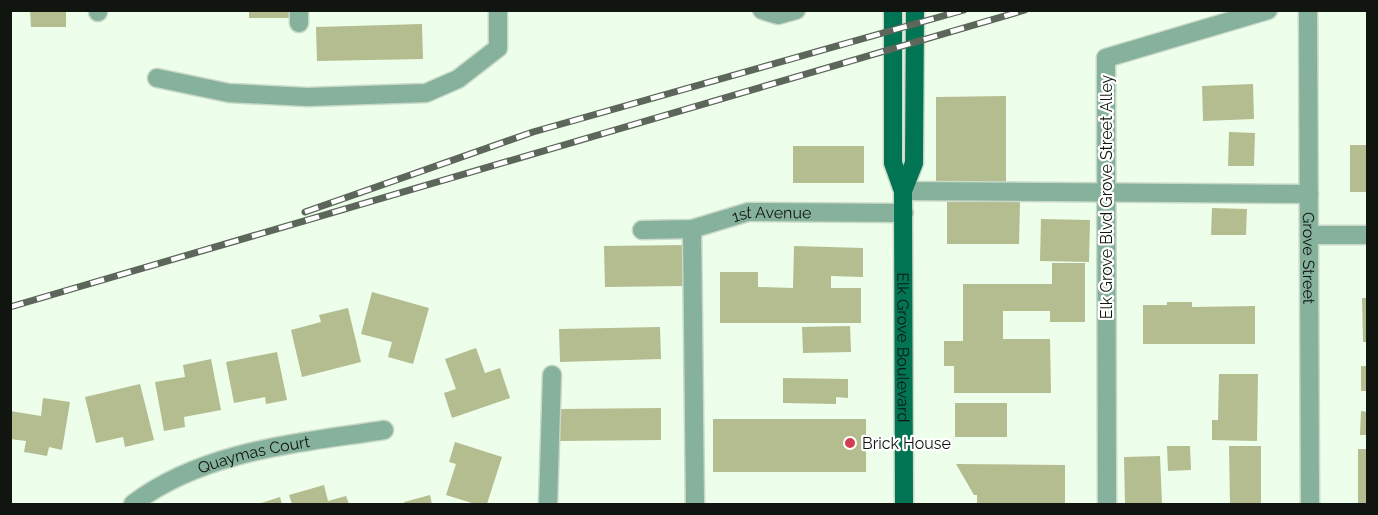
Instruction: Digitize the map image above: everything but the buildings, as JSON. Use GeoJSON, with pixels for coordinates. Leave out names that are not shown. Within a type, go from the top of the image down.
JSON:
{"type":"FeatureCollection","features":[{"type":"Feature","properties":{"kind":"main road","name":"Elk Grove Boulevard"},"geometry":{"type":"LineString","coordinates":[[893,10],[893,163],[903,191],[904,213],[904,504]]}},
{"type":"Feature","properties":{"kind":"main road","name":"Elk Grove Boulevard"},"geometry":{"type":"LineString","coordinates":[[903,191],[914,163],[915,10]]}},
{"type":"Feature","properties":{"kind":"street"},"geometry":{"type":"LineString","coordinates":[[158,78],[229,93],[285,96],[426,93],[458,79],[498,48],[498,10]]}},
{"type":"Feature","properties":{"kind":"street"},"geometry":{"type":"LineString","coordinates":[[762,10],[778,15],[796,10]]}},
{"type":"Feature","properties":{"kind":"street","name":"Elk Grove Blvd Grove Street Alley"},"geometry":{"type":"LineString","coordinates":[[1107,504],[1106,58],[1268,10]]}},
{"type":"Feature","properties":{"kind":"street","name":"Grove Street"},"geometry":{"type":"LineString","coordinates":[[1308,10],[1310,504]]}},
{"type":"Feature","properties":{"kind":"street"},"geometry":{"type":"LineString","coordinates":[[903,191],[1309,194]]}},
{"type":"Feature","properties":{"kind":"street","name":"1st Avenue"},"geometry":{"type":"LineString","coordinates":[[642,230],[692,229],[748,212],[904,213]]}},
{"type":"Feature","properties":{"kind":"street"},"geometry":{"type":"LineString","coordinates":[[692,229],[695,504]]}},
{"type":"Feature","properties":{"kind":"street"},"geometry":{"type":"LineString","coordinates":[[1309,235],[1368,235]]}},
{"type":"Feature","properties":{"kind":"street"},"geometry":{"type":"LineString","coordinates":[[548,504],[552,375]]}},
{"type":"Feature","properties":{"kind":"street","name":"Quaymas Court"},"geometry":{"type":"LineString","coordinates":[[133,504],[182,477],[229,458],[278,446],[384,430]]}},
{"type":"Feature","properties":{"kind":"railway"},"geometry":{"type":"LineString","coordinates":[[305,212],[533,132],[964,10]]}},
{"type":"Feature","properties":{"kind":"railway"},"geometry":{"type":"LineString","coordinates":[[10,307],[1025,10]]}},
{"type":"Feature","properties":{"kind":"place","name":"Brick House"},"geometry":{"type":"Point","coordinates":[850,443]}}]}
